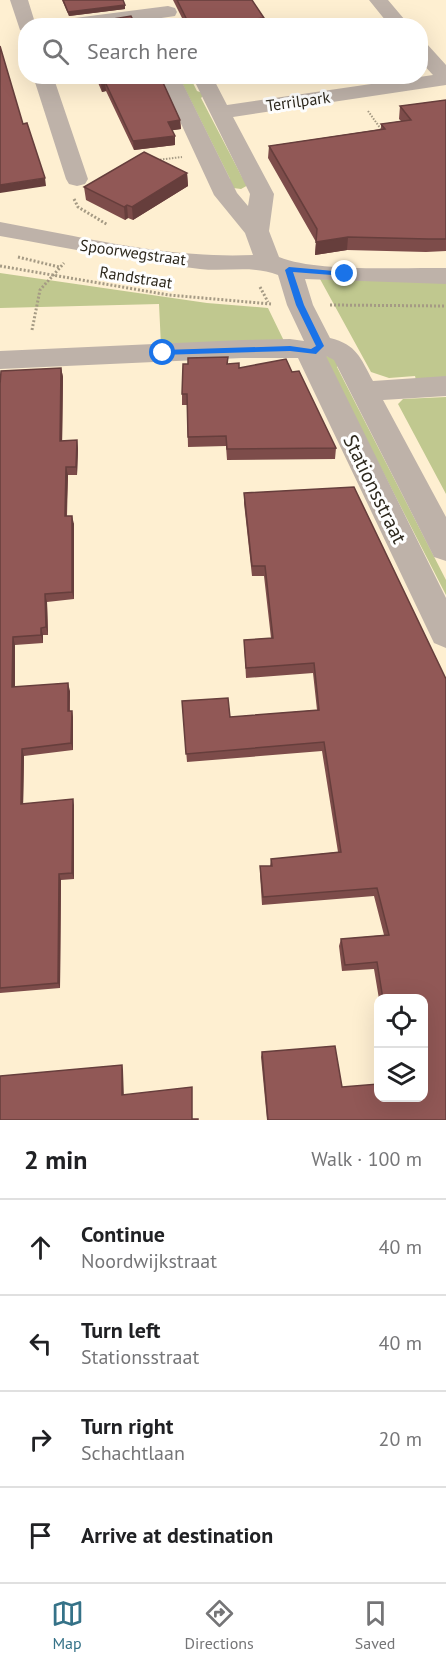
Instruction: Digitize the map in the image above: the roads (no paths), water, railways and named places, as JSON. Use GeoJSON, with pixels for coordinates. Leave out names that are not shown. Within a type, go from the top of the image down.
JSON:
{"type":"FeatureCollection","features":[{"type":"Feature","properties":{"kind":"street"},"geometry":{"type":"LineString","coordinates":[[19,0],[20,18]]}},
{"type":"Feature","properties":{"kind":"street"},"geometry":{"type":"LineString","coordinates":[[378,0],[393,18]]}},
{"type":"Feature","properties":{"kind":"street"},"geometry":{"type":"LineString","coordinates":[[112,18],[168,13]]}},
{"type":"Feature","properties":{"kind":"street","name":"Terrilpark"},"geometry":{"type":"LineString","coordinates":[[428,57],[446,78]]}},
{"type":"Feature","properties":{"kind":"street","name":"Terrilpark"},"geometry":{"type":"LineString","coordinates":[[428,81],[446,78]]}},
{"type":"Feature","properties":{"kind":"street"},"geometry":{"type":"LineString","coordinates":[[45,84],[75,188]]}},
{"type":"Feature","properties":{"kind":"street","name":"Stationsstraat"},"geometry":{"type":"LineString","coordinates":[[173,84],[226,195],[257,231],[300,305],[316,349],[312,359],[446,633]]}},
{"type":"Feature","properties":{"kind":"street","name":"Stationsstraat"},"geometry":{"type":"LineString","coordinates":[[206,84],[262,194],[257,231]]}},
{"type":"Feature","properties":{"kind":"street","name":"Terrilpark"},"geometry":{"type":"LineString","coordinates":[[221,112],[406,84]]}},
{"type":"Feature","properties":{"kind":"street","name":"Spoorwegstraat"},"geometry":{"type":"LineString","coordinates":[[0,229],[122,251],[221,264],[278,266],[345,274],[446,276]]}},
{"type":"Feature","properties":{"kind":"street","name":"Stationsstraat"},"geometry":{"type":"LineString","coordinates":[[316,349],[332,346],[345,355],[446,548]]}},
{"type":"Feature","properties":{"kind":"street"},"geometry":{"type":"LineString","coordinates":[[0,360],[242,349],[316,349]]}},
{"type":"Feature","properties":{"kind":"street"},"geometry":{"type":"LineString","coordinates":[[364,391],[446,386]]}}]}
